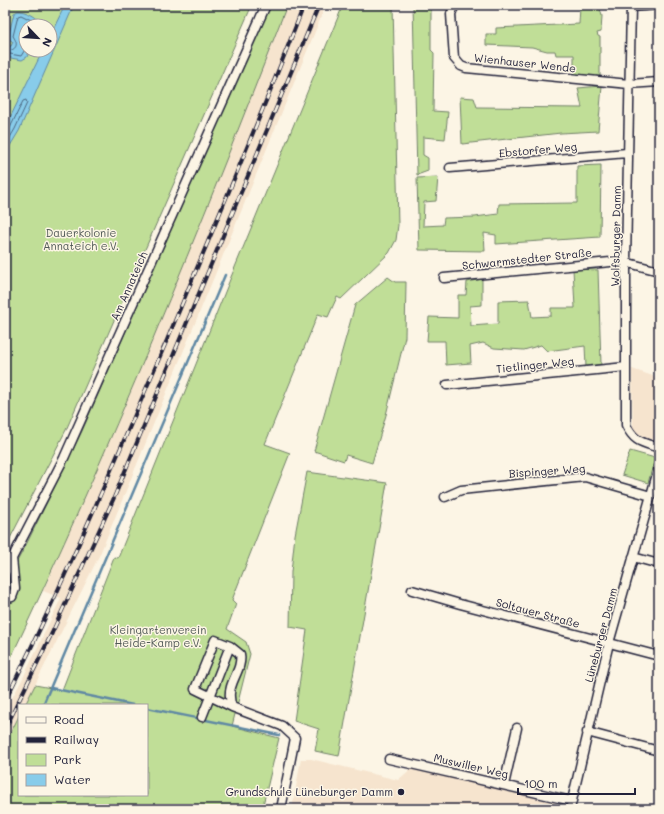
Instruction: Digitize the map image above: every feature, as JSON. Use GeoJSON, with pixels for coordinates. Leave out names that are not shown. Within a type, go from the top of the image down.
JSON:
{"type":"FeatureCollection","features":[{"type":"Feature","properties":{"kind":"street","name":"Am Annateich"},"geometry":{"type":"LineString","coordinates":[[5,572],[64,458],[266,5]]}},
{"type":"Feature","properties":{"kind":"street","name":"Wienhauser Wende"},"geometry":{"type":"LineString","coordinates":[[456,5],[453,9],[451,21],[454,58],[461,66],[472,69],[629,84],[659,82]]}},
{"type":"Feature","properties":{"kind":"street"},"geometry":{"type":"LineString","coordinates":[[631,6],[659,5]]}},
{"type":"Feature","properties":{"kind":"street","name":"Wolfsburger Damm"},"geometry":{"type":"LineString","coordinates":[[631,6],[627,153],[626,425],[631,435],[638,441],[659,448]]}},
{"type":"Feature","properties":{"kind":"street","name":"Ebstorfer Weg"},"geometry":{"type":"LineString","coordinates":[[450,168],[627,153]]}},
{"type":"Feature","properties":{"kind":"street","name":"Schwarmstedter Straße"},"geometry":{"type":"LineString","coordinates":[[444,278],[621,261],[659,271]]}},
{"type":"Feature","properties":{"kind":"street","name":"Tietlinger Weg"},"geometry":{"type":"LineString","coordinates":[[447,385],[626,367]]}},
{"type":"Feature","properties":{"kind":"street","name":"Lüneburger Damm"},"geometry":{"type":"LineString","coordinates":[[571,805],[609,643],[659,470]]}},
{"type":"Feature","properties":{"kind":"street","name":"Bispinger Weg"},"geometry":{"type":"LineString","coordinates":[[445,497],[461,490],[585,478],[651,496]]}},
{"type":"Feature","properties":{"kind":"street"},"geometry":{"type":"LineString","coordinates":[[633,556],[659,564]]}},
{"type":"Feature","properties":{"kind":"street"},"geometry":{"type":"LineString","coordinates":[[5,596],[7,598],[12,597],[15,589],[12,558]]}},
{"type":"Feature","properties":{"kind":"street","name":"Soltauer Straße"},"geometry":{"type":"LineString","coordinates":[[412,590],[659,656]]}},
{"type":"Feature","properties":{"kind":"street"},"geometry":{"type":"LineString","coordinates":[[232,707],[230,697],[231,688],[241,662],[240,654],[230,646],[215,640],[195,689],[232,707],[282,726],[295,738],[281,809]]}},
{"type":"Feature","properties":{"kind":"street"},"geometry":{"type":"LineString","coordinates":[[202,717],[230,646]]}},
{"type":"Feature","properties":{"kind":"street"},"geometry":{"type":"LineString","coordinates":[[504,785],[517,728]]}},
{"type":"Feature","properties":{"kind":"street"},"geometry":{"type":"LineString","coordinates":[[587,732],[659,751]]}},
{"type":"Feature","properties":{"kind":"street","name":"Muswiller Weg"},"geometry":{"type":"LineString","coordinates":[[389,759],[504,785],[571,805]]}},
{"type":"Feature","properties":{"kind":"shaded area"},"geometry":{"type":"Polygon","coordinates":[[[287,5],[326,5],[100,554],[25,704],[18,704],[18,718],[5,744],[5,711],[23,678],[61,598],[43,591],[128,398],[287,5]]]}},
{"type":"Feature","properties":{"kind":"shaded area"},"geometry":{"type":"Polygon","coordinates":[[[632,369],[659,378],[658,441],[642,437],[633,429],[632,369]]]}},
{"type":"Feature","properties":{"kind":"shaded area","name":"Grundschule Lüneburger Damm"},"geometry":{"type":"Polygon","coordinates":[[[301,759],[311,759],[398,780],[412,768],[557,803],[561,805],[563,809],[292,809],[301,759]]]}},
{"type":"Feature","properties":{"kind":"green space","name":"Dauerkolonie Annateich e.V."},"geometry":{"type":"Polygon","coordinates":[[[5,5],[252,5],[66,430],[5,548],[5,5]]]}},
{"type":"Feature","properties":{"kind":"green space"},"geometry":{"type":"Polygon","coordinates":[[[269,5],[287,5],[187,257],[117,423],[81,506],[5,670],[5,580],[7,580],[27,543],[82,431],[269,5]]]}},
{"type":"Feature","properties":{"kind":"green space","name":"Kleingartenverein Heide-Kamp e.V."},"geometry":{"type":"Polygon","coordinates":[[[343,5],[393,5],[398,225],[396,240],[389,253],[341,299],[337,297],[328,317],[318,314],[265,444],[290,453],[232,600],[236,604],[227,629],[246,642],[250,654],[232,726],[279,738],[262,809],[5,809],[5,744],[18,718],[18,796],[148,796],[148,704],[26,704],[35,685],[62,690],[114,557],[118,558],[231,277],[343,5]]]}},
{"type":"Feature","properties":{"kind":"green space"},"geometry":{"type":"Polygon","coordinates":[[[413,5],[452,5],[450,8],[431,8],[431,50],[434,53],[433,111],[448,112],[445,139],[423,137],[423,155],[428,158],[428,171],[417,175],[413,5]]]}},
{"type":"Feature","properties":{"kind":"green space"},"geometry":{"type":"Polygon","coordinates":[[[585,5],[599,5],[602,16],[601,32],[597,33],[600,37],[600,78],[574,75],[574,55],[556,55],[555,51],[547,51],[532,47],[486,45],[486,34],[496,34],[496,28],[579,24],[580,7],[585,7],[585,5]]]}},
{"type":"Feature","properties":{"kind":"green space"},"geometry":{"type":"Polygon","coordinates":[[[602,86],[598,131],[561,133],[462,144],[460,97],[474,98],[477,107],[582,108],[578,88],[602,86]]]}},
{"type":"Feature","properties":{"kind":"green space"},"geometry":{"type":"Polygon","coordinates":[[[601,165],[600,237],[496,244],[496,235],[484,233],[485,251],[419,250],[417,178],[438,177],[436,201],[424,202],[423,226],[443,225],[444,218],[475,217],[498,214],[499,204],[577,203],[577,166],[601,165]]]}},
{"type":"Feature","properties":{"kind":"green space"},"geometry":{"type":"Polygon","coordinates":[[[573,269],[598,270],[601,364],[586,367],[585,346],[547,351],[541,345],[524,350],[494,348],[483,343],[470,346],[471,363],[446,365],[445,341],[427,341],[429,317],[458,318],[458,295],[466,295],[467,282],[482,279],[482,305],[470,306],[471,326],[498,324],[498,301],[529,300],[532,317],[551,316],[551,308],[575,308],[573,269]]]}},
{"type":"Feature","properties":{"kind":"green space"},"geometry":{"type":"Polygon","coordinates":[[[388,277],[395,282],[406,282],[405,337],[386,415],[372,463],[346,455],[344,461],[314,451],[355,305],[388,277]]]}},
{"type":"Feature","properties":{"kind":"green space"},"geometry":{"type":"Polygon","coordinates":[[[630,451],[655,458],[648,483],[622,475],[630,451]]]}},
{"type":"Feature","properties":{"kind":"green space"},"geometry":{"type":"Polygon","coordinates":[[[307,472],[387,483],[339,756],[315,751],[319,729],[294,721],[307,630],[290,627],[291,572],[295,535],[307,472]]]}},
{"type":"Feature","properties":{"kind":"water"},"geometry":{"type":"Polygon","coordinates":[[[65,5],[74,5],[58,42],[58,19],[65,5]]]}},
{"type":"Feature","properties":{"kind":"water"},"geometry":{"type":"Polygon","coordinates":[[[18,11],[24,12],[36,18],[18,18],[18,58],[25,58],[22,60],[5,57],[6,47],[11,46],[13,42],[8,38],[14,13],[18,11]]]}},
{"type":"Feature","properties":{"kind":"water"},"geometry":{"type":"Polygon","coordinates":[[[39,58],[51,58],[19,131],[5,154],[5,128],[39,58]]]}},
{"type":"Feature","properties":{"kind":"waterway"},"geometry":{"type":"LineString","coordinates":[[43,704],[225,275]]}},
{"type":"Feature","properties":{"kind":"waterway"},"geometry":{"type":"LineString","coordinates":[[51,688],[128,704]]}},
{"type":"Feature","properties":{"kind":"waterway"},"geometry":{"type":"LineString","coordinates":[[148,708],[279,735]]}},
{"type":"Feature","properties":{"kind":"railway"},"geometry":{"type":"LineString","coordinates":[[5,701],[27,657],[89,522],[237,173],[304,5]]}},
{"type":"Feature","properties":{"kind":"railway"},"geometry":{"type":"LineString","coordinates":[[5,729],[52,633],[113,500],[319,5]]}},
{"type":"Feature","properties":{"kind":"place","name":"Grundschule Lüneburger Damm"},"geometry":{"type":"Point","coordinates":[401,792]}}]}
